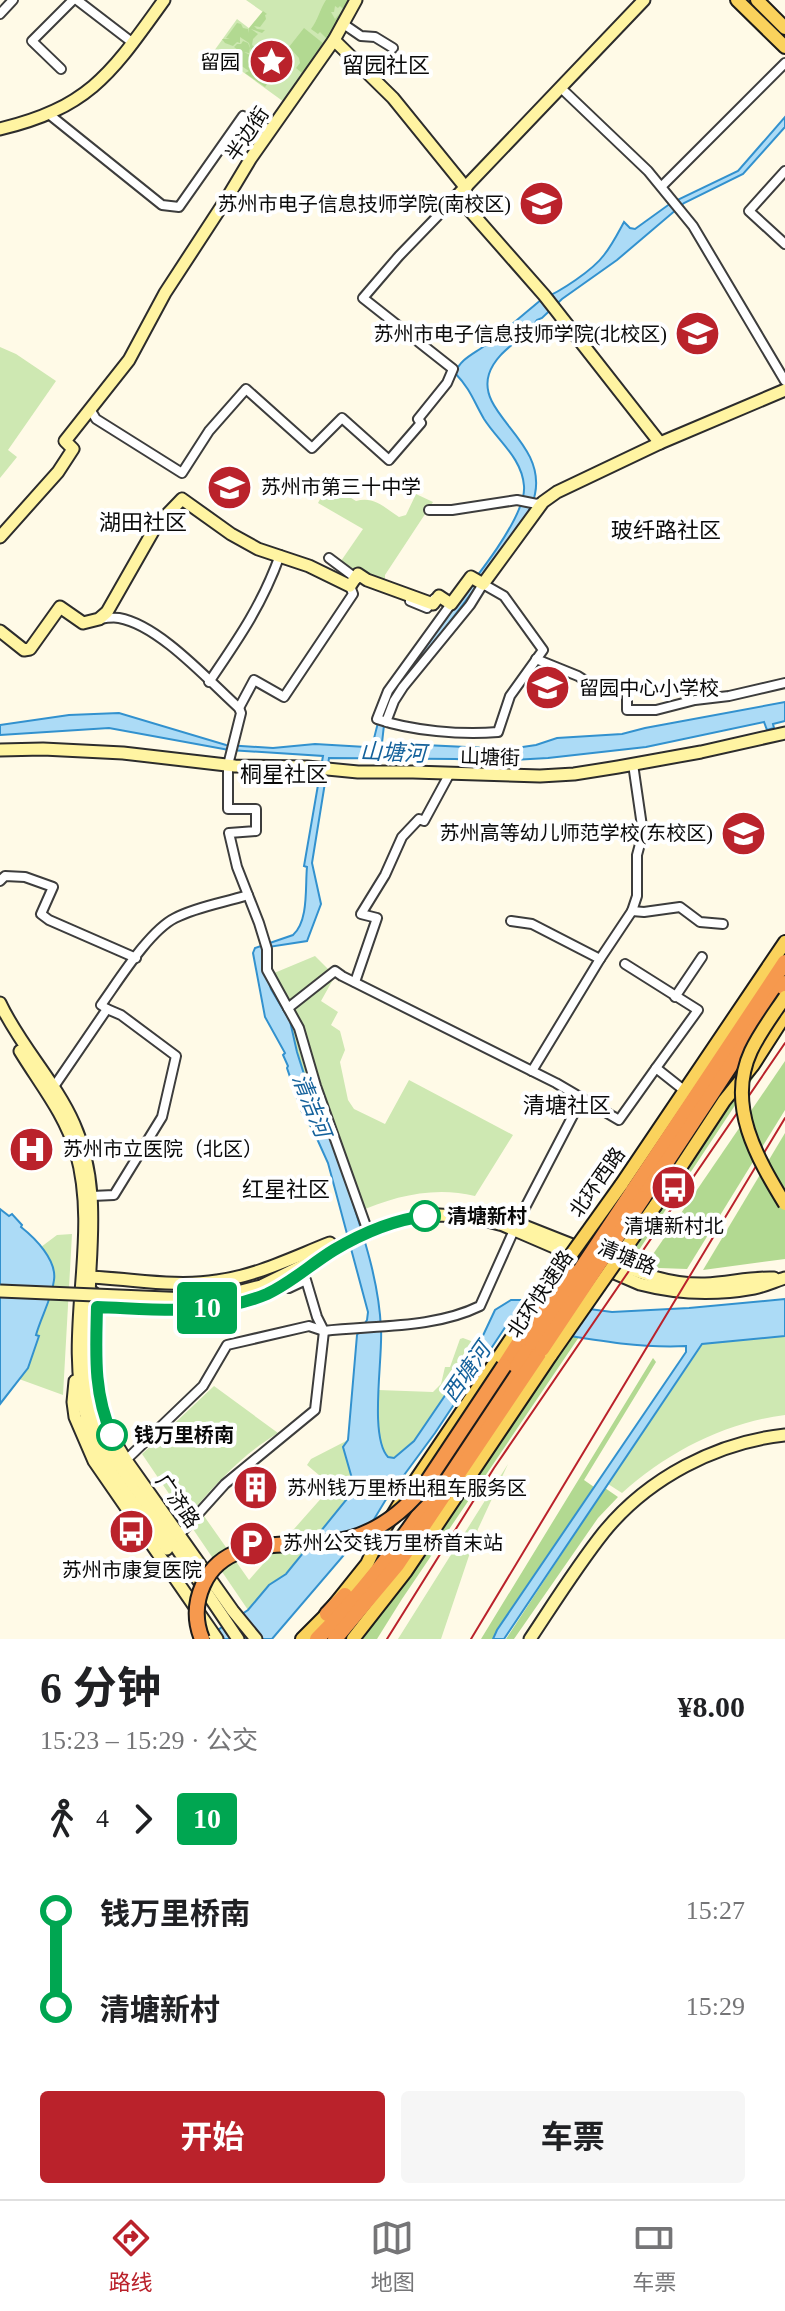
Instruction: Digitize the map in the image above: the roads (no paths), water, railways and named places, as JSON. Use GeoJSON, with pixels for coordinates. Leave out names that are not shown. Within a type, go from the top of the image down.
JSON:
{"type":"FeatureCollection","features":[{"type":"Feature","properties":{"kind":"highway","name":"北环快速路"},"geometry":{"type":"LineString","coordinates":[[335,1639],[397,1565],[532,1344],[571,1266],[638,1195],[785,962]]}},
{"type":"Feature","properties":{"kind":"highway","name":"北环快速路"},"geometry":{"type":"LineString","coordinates":[[317,1639],[370,1579],[785,983]]}},
{"type":"Feature","properties":{"kind":"highway"},"geometry":{"type":"LineString","coordinates":[[210,1636],[197,1618],[199,1597],[205,1581],[219,1563],[246,1549],[348,1539],[393,1517],[425,1485],[504,1366],[532,1344]]}},
{"type":"Feature","properties":{"kind":"highway"},"geometry":{"type":"LineString","coordinates":[[327,1614],[381,1555],[449,1467]]}},
{"type":"Feature","properties":{"kind":"main road"},"geometry":{"type":"LineString","coordinates":[[737,0],[785,47]]}},
{"type":"Feature","properties":{"kind":"main road"},"geometry":{"type":"LineString","coordinates":[[757,0],[785,28]]}},
{"type":"Feature","properties":{"kind":"main road","name":"北环西路"},"geometry":{"type":"LineString","coordinates":[[638,1195],[685,1091],[785,942]]}},
{"type":"Feature","properties":{"kind":"main road"},"geometry":{"type":"LineString","coordinates":[[785,997],[751,1051],[742,1092],[744,1115],[753,1146],[785,1204]]}},
{"type":"Feature","properties":{"kind":"main road","name":"北环西路"},"geometry":{"type":"LineString","coordinates":[[302,1639],[327,1614],[367,1564],[380,1536],[411,1486],[532,1344],[638,1195],[724,1101],[753,1065],[785,1015]]}},
{"type":"Feature","properties":{"kind":"main road","name":"北环西路"},"geometry":{"type":"LineString","coordinates":[[353,1639],[406,1571],[532,1344]]}},
{"type":"Feature","properties":{"kind":"main road"},"geometry":{"type":"LineString","coordinates":[[296,1639],[351,1579],[380,1536]]}},
{"type":"Feature","properties":{"kind":"street"},"geometry":{"type":"LineString","coordinates":[[0,14],[13,0]]}},
{"type":"Feature","properties":{"kind":"street"},"geometry":{"type":"LineString","coordinates":[[61,69],[32,41],[75,0],[133,43]]}},
{"type":"Feature","properties":{"kind":"street"},"geometry":{"type":"LineString","coordinates":[[0,129],[50,115],[92,89],[133,43],[164,0]]}},
{"type":"Feature","properties":{"kind":"street","name":"半边街"},"geometry":{"type":"LineString","coordinates":[[0,537],[58,472],[73,449],[65,441],[129,360],[165,293],[270,130],[334,40],[356,0]]}},
{"type":"Feature","properties":{"kind":"street"},"geometry":{"type":"LineString","coordinates":[[90,409],[96,419],[182,473],[209,431],[246,389],[312,448],[342,418],[389,460],[421,423],[418,419],[447,383],[453,369],[363,298],[399,256],[644,0]]}},
{"type":"Feature","properties":{"kind":"street"},"geometry":{"type":"LineString","coordinates":[[342,23],[361,36],[379,38],[393,48]]}},
{"type":"Feature","properties":{"kind":"street"},"geometry":{"type":"LineString","coordinates":[[334,40],[393,98],[462,192],[660,443]]}},
{"type":"Feature","properties":{"kind":"street"},"geometry":{"type":"LineString","coordinates":[[662,186],[785,63]]}},
{"type":"Feature","properties":{"kind":"street"},"geometry":{"type":"LineString","coordinates":[[561,88],[648,171],[693,226],[785,381]]}},
{"type":"Feature","properties":{"kind":"street"},"geometry":{"type":"LineString","coordinates":[[50,115],[162,205],[179,207],[243,116],[270,130]]}},
{"type":"Feature","properties":{"kind":"street"},"geometry":{"type":"LineString","coordinates":[[785,171],[749,211],[785,244]]}},
{"type":"Feature","properties":{"kind":"street"},"geometry":{"type":"LineString","coordinates":[[383,721],[403,687],[540,503],[660,443],[785,390]]}},
{"type":"Feature","properties":{"kind":"street"},"geometry":{"type":"LineString","coordinates":[[99,619],[107,612],[156,526],[182,499],[258,549],[333,576],[350,586],[353,594],[284,697],[254,680],[239,708]]}},
{"type":"Feature","properties":{"kind":"street"},"geometry":{"type":"LineString","coordinates":[[429,510],[452,510],[517,500],[540,503]]}},
{"type":"Feature","properties":{"kind":"street"},"geometry":{"type":"LineString","coordinates":[[209,682],[256,612],[280,555]]}},
{"type":"Feature","properties":{"kind":"street"},"geometry":{"type":"LineString","coordinates":[[329,558],[365,585],[427,608],[435,597],[449,604]]}},
{"type":"Feature","properties":{"kind":"street"},"geometry":{"type":"LineString","coordinates":[[350,586],[358,574],[433,604],[439,596],[449,604]]}},
{"type":"Feature","properties":{"kind":"street"},"geometry":{"type":"LineString","coordinates":[[383,721],[388,691],[471,577],[499,598],[540,649]]}},
{"type":"Feature","properties":{"kind":"street"},"geometry":{"type":"LineString","coordinates":[[383,721],[448,732],[498,732],[510,696],[543,650],[504,596],[480,583]]}},
{"type":"Feature","properties":{"kind":"street"},"geometry":{"type":"LineString","coordinates":[[0,631],[24,650],[30,649],[60,607],[83,623],[116,617],[149,630],[171,646],[239,708],[241,713],[230,755],[228,809],[256,809],[256,831],[229,833],[237,867],[266,947],[267,970],[303,1039],[365,1229]]}},
{"type":"Feature","properties":{"kind":"street"},"geometry":{"type":"LineString","coordinates":[[536,659],[592,685],[627,685],[627,710],[656,710],[785,683]]}},
{"type":"Feature","properties":{"kind":"street","name":"山塘街"},"geometry":{"type":"LineString","coordinates":[[0,750],[230,755],[358,772],[505,776],[574,774],[701,752],[785,733]]}},
{"type":"Feature","properties":{"kind":"street"},"geometry":{"type":"LineString","coordinates":[[532,1071],[632,911],[637,896],[637,855],[643,833],[633,764]]}},
{"type":"Feature","properties":{"kind":"street"},"geometry":{"type":"LineString","coordinates":[[355,982],[377,918],[361,914],[385,875],[402,837],[419,819],[424,821],[450,773]]}},
{"type":"Feature","properties":{"kind":"street"},"geometry":{"type":"LineString","coordinates":[[0,881],[5,876],[25,877],[53,887],[41,914],[136,958]]}},
{"type":"Feature","properties":{"kind":"street"},"geometry":{"type":"LineString","coordinates":[[92,1196],[114,1195],[162,1117],[176,1056],[121,1015],[101,1005],[150,939],[171,920],[198,908],[248,895]]}},
{"type":"Feature","properties":{"kind":"street"},"geometry":{"type":"LineString","coordinates":[[632,911],[680,907],[700,922],[723,924]]}},
{"type":"Feature","properties":{"kind":"street"},"geometry":{"type":"LineString","coordinates":[[511,921],[532,924],[600,959]]}},
{"type":"Feature","properties":{"kind":"street"},"geometry":{"type":"LineString","coordinates":[[675,997],[702,957]]}},
{"type":"Feature","properties":{"kind":"street"},"geometry":{"type":"LineString","coordinates":[[288,1008],[335,971],[532,1071],[619,1120],[698,1010],[625,964]]}},
{"type":"Feature","properties":{"kind":"street","name":"广济路"},"geometry":{"type":"LineString","coordinates":[[0,1003],[79,1134],[92,1196],[86,1276]]}},
{"type":"Feature","properties":{"kind":"street"},"geometry":{"type":"LineString","coordinates":[[53,1088],[107,1009]]}},
{"type":"Feature","properties":{"kind":"street","name":"广济路"},"geometry":{"type":"LineString","coordinates":[[0,1021],[59,1112],[75,1148],[85,1211],[86,1276],[99,1396],[110,1431],[171,1538]]}},
{"type":"Feature","properties":{"kind":"street"},"geometry":{"type":"LineString","coordinates":[[656,1068],[685,1091]]}},
{"type":"Feature","properties":{"kind":"street"},"geometry":{"type":"LineString","coordinates":[[126,1460],[203,1386],[227,1345],[309,1326],[324,1331],[431,1321],[480,1306],[515,1226],[582,1098]]}},
{"type":"Feature","properties":{"kind":"street","name":"清塘路"},"geometry":{"type":"LineString","coordinates":[[0,1288],[190,1299],[229,1295],[260,1283],[399,1214],[442,1208],[476,1210],[665,1281],[707,1284],[756,1277],[784,1279]]}},
{"type":"Feature","properties":{"kind":"street"},"geometry":{"type":"LineString","coordinates":[[86,1276],[183,1283],[218,1281],[332,1247]]}},
{"type":"Feature","properties":{"kind":"street"},"geometry":{"type":"LineString","coordinates":[[89,1307],[185,1310],[212,1308],[259,1297],[287,1283],[332,1247]]}},
{"type":"Feature","properties":{"kind":"street"},"geometry":{"type":"LineString","coordinates":[[171,1538],[225,1484],[315,1410],[324,1331],[306,1280],[289,1288],[287,1283]]}},
{"type":"Feature","properties":{"kind":"street","name":"广济路"},"geometry":{"type":"LineString","coordinates":[[89,1307],[74,1386],[75,1417],[86,1446],[102,1474],[210,1636]]}},
{"type":"Feature","properties":{"kind":"street","name":"广济路"},"geometry":{"type":"LineString","coordinates":[[89,1307],[88,1386],[97,1425],[117,1465],[171,1538]]}},
{"type":"Feature","properties":{"kind":"street","name":"广济路"},"geometry":{"type":"LineString","coordinates":[[79,1361],[82,1400],[89,1428],[115,1477],[256,1639]]}},
{"type":"Feature","properties":{"kind":"street"},"geometry":{"type":"LineString","coordinates":[[530,1639],[605,1531],[663,1479],[718,1451],[762,1437],[785,1435]]}},
{"type":"Feature","properties":{"kind":"street"},"geometry":{"type":"LineString","coordinates":[[171,1538],[228,1639]]}},
{"type":"Feature","properties":{"kind":"street"},"geometry":{"type":"LineString","coordinates":[[171,1538],[238,1639]]}},
{"type":"Feature","properties":{"kind":"water"},"geometry":{"type":"Polygon","coordinates":[[[785,117],[785,127],[743,174],[684,203],[617,260],[537,320],[493,365],[488,388],[492,402],[522,443],[536,475],[531,508],[391,697],[382,743],[509,749],[557,738],[622,734],[785,702],[785,721],[773,724],[774,728],[767,730],[764,722],[646,747],[548,758],[494,761],[329,758],[312,863],[321,904],[307,941],[268,947],[267,976],[290,1021],[310,1093],[314,1092],[329,1131],[370,1262],[381,1329],[379,1433],[388,1457],[394,1458],[414,1441],[479,1344],[495,1310],[511,1300],[612,1312],[785,1299],[785,1336],[702,1344],[504,1639],[493,1639],[686,1352],[686,1346],[618,1343],[506,1326],[373,1521],[272,1639],[204,1639],[248,1610],[269,1585],[286,1574],[355,1489],[343,1447],[348,1440],[357,1335],[367,1320],[368,1312],[328,1163],[302,1112],[283,1055],[285,1053],[265,1017],[253,953],[255,948],[293,935],[302,921],[307,867],[304,866],[323,756],[229,750],[109,728],[0,735],[0,725],[69,715],[119,713],[226,745],[273,748],[315,744],[372,746],[388,693],[489,559],[520,506],[524,486],[519,467],[455,373],[458,368],[542,299],[567,286],[599,261],[624,222],[635,229],[671,203],[738,171],[785,117]]]}},
{"type":"Feature","properties":{"kind":"water"},"geometry":{"type":"Polygon","coordinates":[[[0,1209],[9,1216],[12,1214],[49,1257],[54,1280],[28,1368],[0,1404],[0,1209]]]}},
{"type":"Feature","properties":{"kind":"railway"},"geometry":{"type":"LineString","coordinates":[[387,1639],[494,1468],[785,1043]]}},
{"type":"Feature","properties":{"kind":"railway"},"geometry":{"type":"LineString","coordinates":[[471,1639],[785,1118]]}},
{"type":"Feature","properties":{"kind":"place","name":"留园"},"geometry":{"type":"Point","coordinates":[271,62]}},
{"type":"Feature","properties":{"kind":"place","name":"苏州市电子信息技师学院(南校区)"},"geometry":{"type":"Point","coordinates":[542,204]}},
{"type":"Feature","properties":{"kind":"place","name":"苏州市电子信息技师学院(北校区)"},"geometry":{"type":"Point","coordinates":[698,334]}},
{"type":"Feature","properties":{"kind":"place","name":"苏州市第三十中学"},"geometry":{"type":"Point","coordinates":[230,487]}},
{"type":"Feature","properties":{"kind":"place","name":"留园中心小学校"},"geometry":{"type":"Point","coordinates":[548,688]}},
{"type":"Feature","properties":{"kind":"place","name":"苏州高等幼儿师范学校(东校区)"},"geometry":{"type":"Point","coordinates":[744,833]}},
{"type":"Feature","properties":{"kind":"place","name":"苏州市立医院（北区）"},"geometry":{"type":"Point","coordinates":[32,1149]}},
{"type":"Feature","properties":{"kind":"place","name":"清塘新村北"},"geometry":{"type":"Point","coordinates":[674,1187]}},
{"type":"Feature","properties":{"kind":"place","name":"清塘新村"},"geometry":{"type":"Point","coordinates":[425,1216]}},
{"type":"Feature","properties":{"kind":"place","name":"钱万里桥南"},"geometry":{"type":"Point","coordinates":[112,1435]}},
{"type":"Feature","properties":{"kind":"place","name":"苏州钱万里桥出租车服务区"},"geometry":{"type":"Point","coordinates":[256,1488]}},
{"type":"Feature","properties":{"kind":"place","name":"苏州市康复医院"},"geometry":{"type":"Point","coordinates":[132,1531]}},
{"type":"Feature","properties":{"kind":"place","name":"苏州公交钱万里桥首末站"},"geometry":{"type":"Point","coordinates":[252,1543]}},
{"type":"Feature","properties":{"kind":"district","name":"留园社区"},"geometry":{"type":"Point","coordinates":[386,65]}},
{"type":"Feature","properties":{"kind":"district","name":"湖田社区"},"geometry":{"type":"Point","coordinates":[143,522]}},
{"type":"Feature","properties":{"kind":"district","name":"玻纤路社区"},"geometry":{"type":"Point","coordinates":[666,530]}},
{"type":"Feature","properties":{"kind":"district","name":"桐星社区"},"geometry":{"type":"Point","coordinates":[284,774]}},
{"type":"Feature","properties":{"kind":"district","name":"清塘社区"},"geometry":{"type":"Point","coordinates":[567,1105]}},
{"type":"Feature","properties":{"kind":"district","name":"红星社区"},"geometry":{"type":"Point","coordinates":[286,1189]}},
{"type":"Feature","properties":{"kind":"water label","name":"山塘河"},"geometry":{"type":"Point","coordinates":[393,752]}},
{"type":"Feature","properties":{"kind":"water label","name":"清洁河"},"geometry":{"type":"Point","coordinates":[312,1105]}},
{"type":"Feature","properties":{"kind":"water label","name":"西塘河"},"geometry":{"type":"Point","coordinates":[466,1372]}}]}
